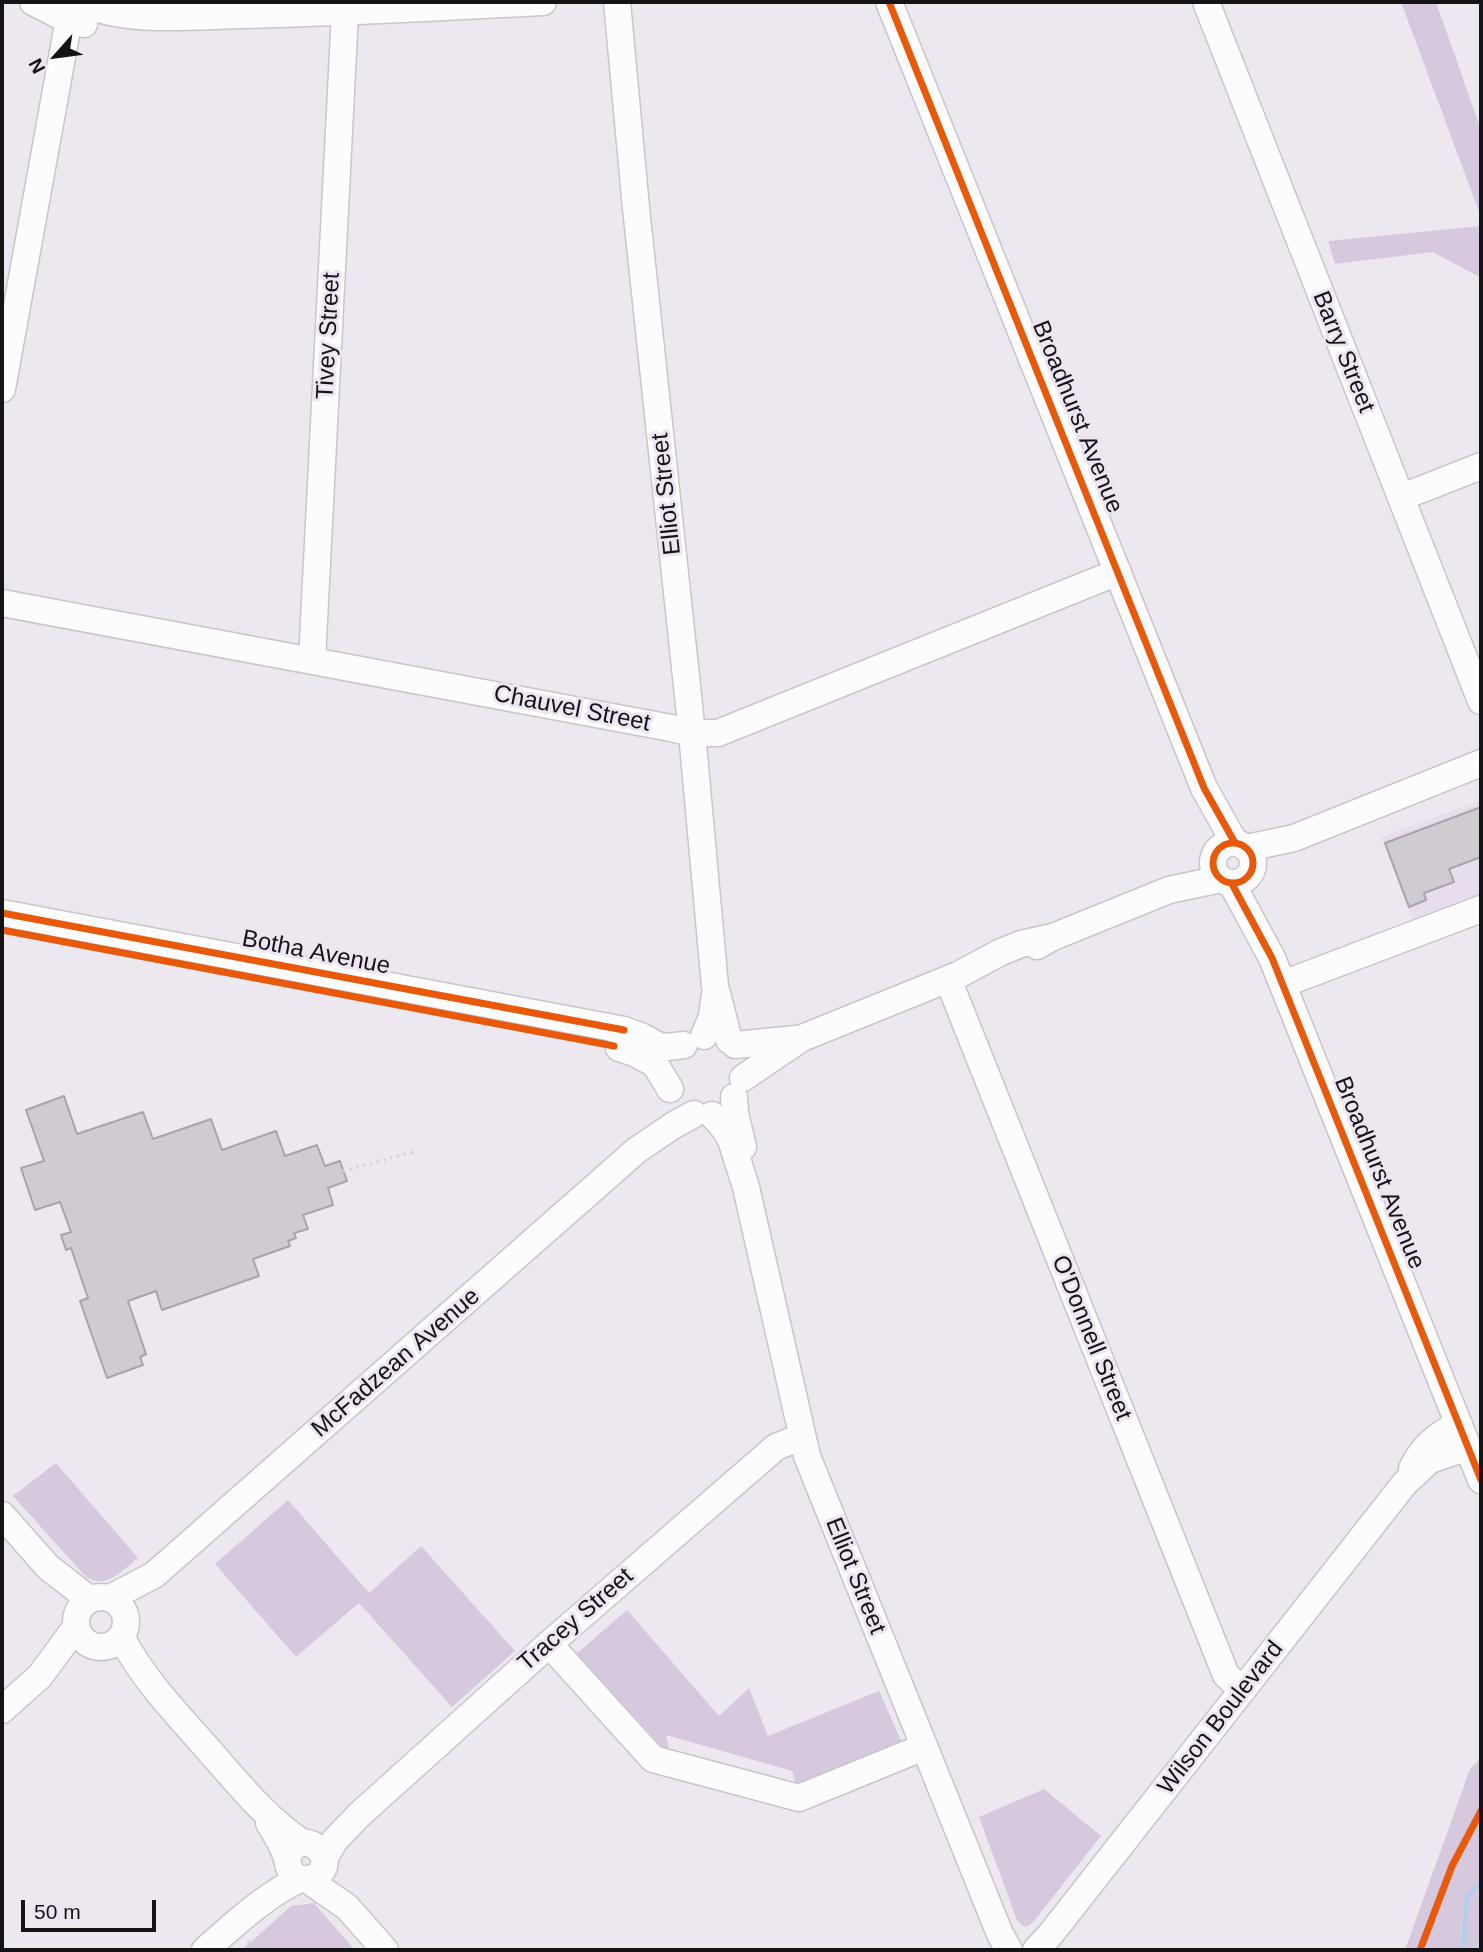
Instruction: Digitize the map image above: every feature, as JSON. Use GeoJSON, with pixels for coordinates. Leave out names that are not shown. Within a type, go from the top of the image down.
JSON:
{"type":"FeatureCollection","features":[{"type":"Feature","properties":{"kind":"street"},"geometry":{"type":"LineString","coordinates":[[33,2],[73,8],[86,24],[122,22],[155,16],[345,13],[543,2]]}},
{"type":"Feature","properties":{"kind":"street","name":"Elliot Street"},"geometry":{"type":"LineString","coordinates":[[617,2],[636,208],[692,733],[715,986],[713,1041]]}},
{"type":"Feature","properties":{"kind":"street","name":"Broadhurst Avenue"},"geometry":{"type":"LineString","coordinates":[[889,2],[1481,1480]]}},
{"type":"Feature","properties":{"kind":"street","name":"Barry Street"},"geometry":{"type":"LineString","coordinates":[[1206,2],[1481,701]]}},
{"type":"Feature","properties":{"kind":"street"},"geometry":{"type":"LineString","coordinates":[[2,389],[73,8]]}},
{"type":"Feature","properties":{"kind":"street","name":"Tivey Street"},"geometry":{"type":"LineString","coordinates":[[312,660],[345,13]]}},
{"type":"Feature","properties":{"kind":"street"},"geometry":{"type":"LineString","coordinates":[[1402,497],[1481,466]]}},
{"type":"Feature","properties":{"kind":"street","name":"Chauvel Street"},"geometry":{"type":"LineString","coordinates":[[2,603],[692,733],[718,733],[1118,572]]}},
{"type":"Feature","properties":{"kind":"street"},"geometry":{"type":"LineString","coordinates":[[802,1038],[713,1041],[675,1061],[670,1076],[670,1091],[676,1103],[684,1110],[703,1114],[724,1108],[739,1087],[802,1038],[953,977],[1001,951],[1053,937],[1481,763]]}},
{"type":"Feature","properties":{"kind":"street"},"geometry":{"type":"LineString","coordinates":[[1283,984],[1481,909]]}},
{"type":"Feature","properties":{"kind":"street","name":"Botha Avenue"},"geometry":{"type":"LineString","coordinates":[[2,913],[133,946],[497,1014],[624,1030],[659,1046],[713,1041]]}},
{"type":"Feature","properties":{"kind":"street","name":"Botha Avenue"},"geometry":{"type":"LineString","coordinates":[[2,930],[133,946]]}},
{"type":"Feature","properties":{"kind":"street","name":"O'Donnell Street"},"geometry":{"type":"LineString","coordinates":[[953,977],[1226,1675],[1243,1690]]}},
{"type":"Feature","properties":{"kind":"street","name":"Botha Avenue"},"geometry":{"type":"LineString","coordinates":[[497,1014],[634,1053],[654,1064],[670,1091]]}},
{"type":"Feature","properties":{"kind":"street"},"geometry":{"type":"LineString","coordinates":[[713,1041],[743,1061],[739,1087]]}},
{"type":"Feature","properties":{"kind":"street","name":"Elliot Street"},"geometry":{"type":"LineString","coordinates":[[739,1087],[735,1113],[743,1148],[746,1187]]}},
{"type":"Feature","properties":{"kind":"street","name":"McFadzean Avenue"},"geometry":{"type":"LineString","coordinates":[[637,1150],[661,1117],[670,1091]]}},
{"type":"Feature","properties":{"kind":"street","name":"Elliot Street"},"geometry":{"type":"LineString","coordinates":[[703,1114],[724,1128],[731,1140],[746,1187],[807,1456],[1000,1934],[1009,1950]]}},
{"type":"Feature","properties":{"kind":"street","name":"McFadzean Avenue"},"geometry":{"type":"LineString","coordinates":[[2,1710],[637,1150],[674,1125],[703,1114]]}},
{"type":"Feature","properties":{"kind":"street","name":"Wilson Boulevard"},"geometry":{"type":"LineString","coordinates":[[1036,1950],[1405,1483],[1463,1435]]}},
{"type":"Feature","properties":{"kind":"street","name":"Tracey Street"},"geometry":{"type":"LineString","coordinates":[[205,1950],[259,1903],[283,1887],[330,1835],[359,1815],[549,1644],[776,1447],[801,1437]]}},
{"type":"Feature","properties":{"kind":"street"},"geometry":{"type":"LineString","coordinates":[[2,1515],[261,1810],[278,1837],[306,1862],[385,1950]]}},
{"type":"Feature","properties":{"kind":"street"},"geometry":{"type":"LineString","coordinates":[[549,1644],[653,1759],[799,1798],[924,1747]]}},
{"type":"Feature","properties":{"kind":"path"},"geometry":{"type":"LineString","coordinates":[[343,1171],[413,1153]]}},
{"type":"Feature","properties":{"kind":"shaded area"},"geometry":{"type":"Polygon","coordinates":[[[1401,2],[1436,2],[1481,130],[1481,217],[1401,2]]]}},
{"type":"Feature","properties":{"kind":"shaded area"},"geometry":{"type":"Polygon","coordinates":[[[1481,226],[1481,278],[1433,252],[1335,264],[1328,241],[1481,226]]]}},
{"type":"Feature","properties":{"kind":"shaded area"},"geometry":{"type":"Polygon","coordinates":[[[1481,800],[1481,902],[1415,927],[1381,837],[1481,800]]]}},
{"type":"Feature","properties":{"kind":"shaded area"},"geometry":{"type":"Polygon","coordinates":[[[56,1463],[138,1558],[107,1580],[93,1580],[85,1576],[13,1496],[56,1463]]]}},
{"type":"Feature","properties":{"kind":"shaded area"},"geometry":{"type":"Polygon","coordinates":[[[288,1500],[369,1593],[421,1546],[515,1651],[452,1707],[359,1603],[296,1657],[215,1564],[288,1500]]]}},
{"type":"Feature","properties":{"kind":"shaded area"},"geometry":{"type":"Polygon","coordinates":[[[627,1610],[719,1716],[749,1688],[768,1736],[879,1691],[904,1747],[798,1791],[792,1771],[666,1735],[670,1752],[665,1750],[576,1654],[627,1610]]]}},
{"type":"Feature","properties":{"kind":"shaded area"},"geometry":{"type":"Polygon","coordinates":[[[1481,1758],[1481,1950],[1405,1950],[1470,1769],[1481,1758]]]}},
{"type":"Feature","properties":{"kind":"shaded area"},"geometry":{"type":"Polygon","coordinates":[[[1044,1789],[1101,1836],[1027,1927],[1017,1920],[979,1817],[1044,1789]]]}},
{"type":"Feature","properties":{"kind":"shaded area"},"geometry":{"type":"Polygon","coordinates":[[[314,1903],[355,1950],[242,1950],[291,1906],[314,1903]]]}},
{"type":"Feature","properties":{"kind":"building"},"geometry":{"type":"Polygon","coordinates":[[[1481,807],[1481,857],[1449,869],[1454,882],[1424,893],[1426,900],[1409,907],[1385,843],[1481,807]]]}},
{"type":"Feature","properties":{"kind":"building"},"geometry":{"type":"Polygon","coordinates":[[[64,1096],[77,1134],[143,1112],[153,1139],[211,1119],[222,1150],[276,1131],[285,1156],[317,1145],[325,1166],[340,1161],[347,1181],[328,1188],[333,1205],[303,1215],[308,1229],[294,1233],[296,1238],[288,1241],[290,1246],[253,1259],[259,1276],[162,1310],[156,1291],[128,1301],[146,1354],[140,1357],[143,1365],[107,1378],[80,1301],[88,1298],[71,1248],[66,1250],[61,1235],[71,1232],[60,1202],[35,1210],[21,1168],[44,1161],[26,1110],[64,1096]]]}},
{"type":"Feature","properties":{"kind":"waterway"},"geometry":{"type":"LineString","coordinates":[[1461,1950],[1464,1943],[1467,1897],[1481,1882]]}},
{"type":"Feature","properties":{"kind":"cycle path"},"geometry":{"type":"LineString","coordinates":[[889,2],[1204,788],[1235,843]]}},
{"type":"Feature","properties":{"kind":"cycle path"},"geometry":{"type":"LineString","coordinates":[[1233,843],[1241,844],[1247,849],[1252,855],[1253,863],[1252,871],[1247,877],[1241,882],[1233,883],[1225,882],[1219,877],[1214,871],[1213,863],[1214,855],[1219,849],[1225,844],[1233,843]]}},
{"type":"Feature","properties":{"kind":"cycle path"},"geometry":{"type":"LineString","coordinates":[[1232,884],[1272,958],[1481,1480]]}},
{"type":"Feature","properties":{"kind":"cycle path"},"geometry":{"type":"LineString","coordinates":[[2,913],[624,1030]]}},
{"type":"Feature","properties":{"kind":"cycle path"},"geometry":{"type":"LineString","coordinates":[[2,930],[614,1046]]}},
{"type":"Feature","properties":{"kind":"cycle path"},"geometry":{"type":"LineString","coordinates":[[1420,1950],[1452,1866],[1481,1811]]}}]}
